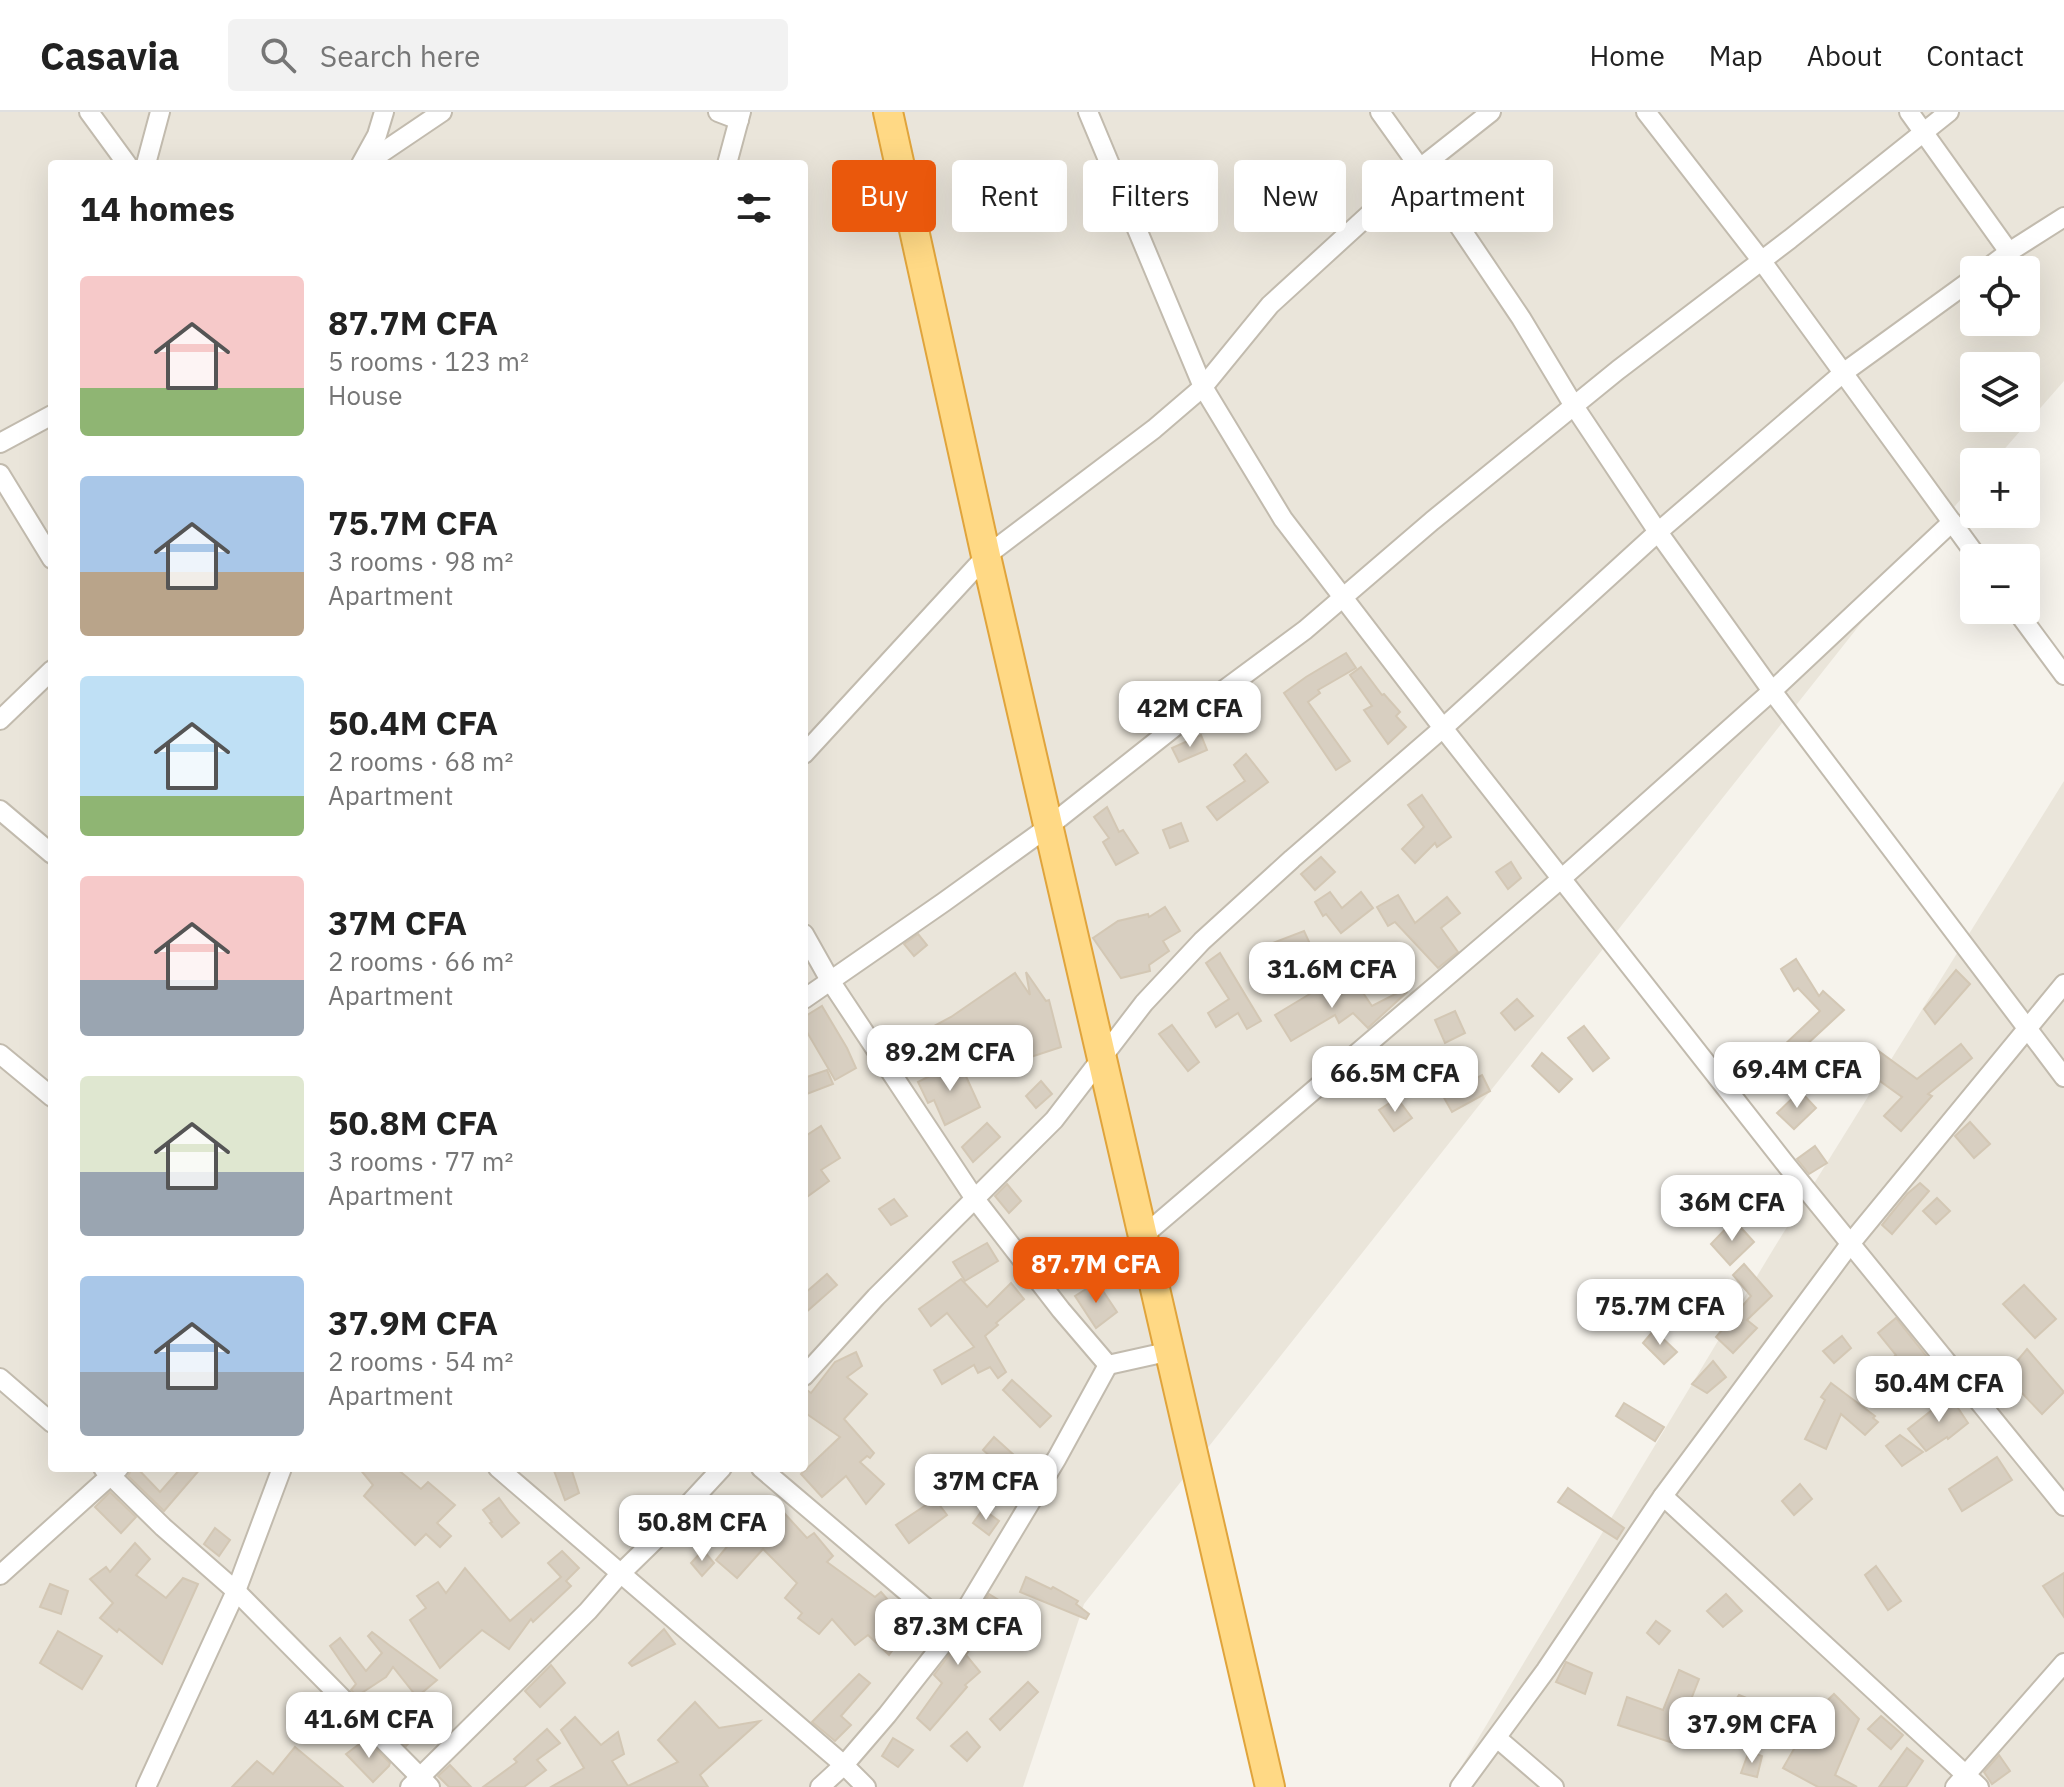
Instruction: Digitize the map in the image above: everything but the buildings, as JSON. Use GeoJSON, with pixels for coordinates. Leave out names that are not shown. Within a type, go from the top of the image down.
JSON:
{"type":"FeatureCollection","features":[{"type":"Feature","properties":{"kind":"highway"},"geometry":{"type":"LineString","coordinates":[[888,112],[1100,1058],[1171,1351],[1270,1787]]}},
{"type":"Feature","properties":{"kind":"street"},"geometry":{"type":"LineString","coordinates":[[89,112],[124,160]]}},
{"type":"Feature","properties":{"kind":"street"},"geometry":{"type":"LineString","coordinates":[[147,160],[160,112]]}},
{"type":"Feature","properties":{"kind":"street"},"geometry":{"type":"LineString","coordinates":[[365,160],[384,112]]}},
{"type":"Feature","properties":{"kind":"street"},"geometry":{"type":"LineString","coordinates":[[369,160],[442,112]]}},
{"type":"Feature","properties":{"kind":"street"},"geometry":{"type":"LineString","coordinates":[[718,112],[740,116],[728,160]]}},
{"type":"Feature","properties":{"kind":"street"},"geometry":{"type":"LineString","coordinates":[[1088,112],[1203,387],[1283,519],[1561,879],[1850,1244],[2064,1506]]}},
{"type":"Feature","properties":{"kind":"street"},"geometry":{"type":"LineString","coordinates":[[1380,112],[1414,160]]}},
{"type":"Feature","properties":{"kind":"street"},"geometry":{"type":"LineString","coordinates":[[1430,160],[1491,112]]}},
{"type":"Feature","properties":{"kind":"street"},"geometry":{"type":"LineString","coordinates":[[1646,112],[1761,260],[1968,544]]}},
{"type":"Feature","properties":{"kind":"street"},"geometry":{"type":"LineString","coordinates":[[1909,112],[2009,252]]}},
{"type":"Feature","properties":{"kind":"street"},"geometry":{"type":"LineString","coordinates":[[808,996],[1048,827],[1182,721],[1305,630],[1432,521],[1574,406],[1949,112]]}},
{"type":"Feature","properties":{"kind":"street"},"geometry":{"type":"LineString","coordinates":[[2004,256],[2064,217]]}},
{"type":"Feature","properties":{"kind":"street"},"geometry":{"type":"LineString","coordinates":[[808,750],[986,556],[1154,429],[1203,387],[1270,305],[1362,221]]}},
{"type":"Feature","properties":{"kind":"street"},"geometry":{"type":"LineString","coordinates":[[1463,232],[1658,532],[1772,691],[2064,1077]]}},
{"type":"Feature","properties":{"kind":"street"},"geometry":{"type":"LineString","coordinates":[[808,1372],[876,1297],[1054,1120],[1144,1003],[1202,941],[1658,532],[1843,373],[1960,288]]}},
{"type":"Feature","properties":{"kind":"street"},"geometry":{"type":"LineString","coordinates":[[0,443],[48,417]]}},
{"type":"Feature","properties":{"kind":"street"},"geometry":{"type":"LineString","coordinates":[[0,474],[48,552]]}},
{"type":"Feature","properties":{"kind":"street"},"geometry":{"type":"LineString","coordinates":[[1143,1236],[1561,879],[1772,691],[1952,522]]}},
{"type":"Feature","properties":{"kind":"street"},"geometry":{"type":"LineString","coordinates":[[2026,624],[2064,675]]}},
{"type":"Feature","properties":{"kind":"street"},"geometry":{"type":"LineString","coordinates":[[0,720],[48,674]]}},
{"type":"Feature","properties":{"kind":"street"},"geometry":{"type":"LineString","coordinates":[[0,810],[48,851]]}},
{"type":"Feature","properties":{"kind":"street"},"geometry":{"type":"LineString","coordinates":[[808,941],[831,982],[975,1199],[1108,1365]]}},
{"type":"Feature","properties":{"kind":"street"},"geometry":{"type":"LineString","coordinates":[[1460,1787],[1546,1670],[1663,1496],[1850,1244],[2064,984]]}},
{"type":"Feature","properties":{"kind":"street"},"geometry":{"type":"LineString","coordinates":[[0,1054],[48,1094]]}},
{"type":"Feature","properties":{"kind":"street"},"geometry":{"type":"LineString","coordinates":[[820,1787],[844,1765],[887,1715],[953,1631],[1057,1458],[1108,1365],[1171,1351]]}},
{"type":"Feature","properties":{"kind":"street"},"geometry":{"type":"LineString","coordinates":[[0,1378],[48,1420]]}},
{"type":"Feature","properties":{"kind":"street"},"geometry":{"type":"LineString","coordinates":[[0,1575],[109,1472]]}},
{"type":"Feature","properties":{"kind":"street"},"geometry":{"type":"LineString","coordinates":[[113,1472],[163,1527],[236,1591],[420,1784],[718,1472]]}},
{"type":"Feature","properties":{"kind":"street"},"geometry":{"type":"LineString","coordinates":[[146,1787],[236,1591],[281,1472]]}},
{"type":"Feature","properties":{"kind":"street"},"geometry":{"type":"LineString","coordinates":[[503,1472],[866,1787]]}},
{"type":"Feature","properties":{"kind":"street"},"geometry":{"type":"LineString","coordinates":[[766,1472],[953,1631]]}},
{"type":"Feature","properties":{"kind":"street"},"geometry":{"type":"LineString","coordinates":[[1663,1496],[1966,1783],[2064,1663]]}},
{"type":"Feature","properties":{"kind":"street"},"geometry":{"type":"LineString","coordinates":[[1497,1738],[1554,1787]]}},
{"type":"Feature","properties":{"kind":"shaded area"},"geometry":{"type":"Polygon","coordinates":[[[0,112],[2064,112],[2064,381],[2040,408],[2040,352],[1960,352],[1960,432],[2019,432],[2005,448],[1960,448],[1960,500],[1084,1604],[1023,1787],[0,1787],[0,112]]]}},
{"type":"Feature","properties":{"kind":"shaded area"},"geometry":{"type":"Polygon","coordinates":[[[2064,781],[2064,1787],[1449,1787],[1774,1248],[2064,781]]]}}]}
